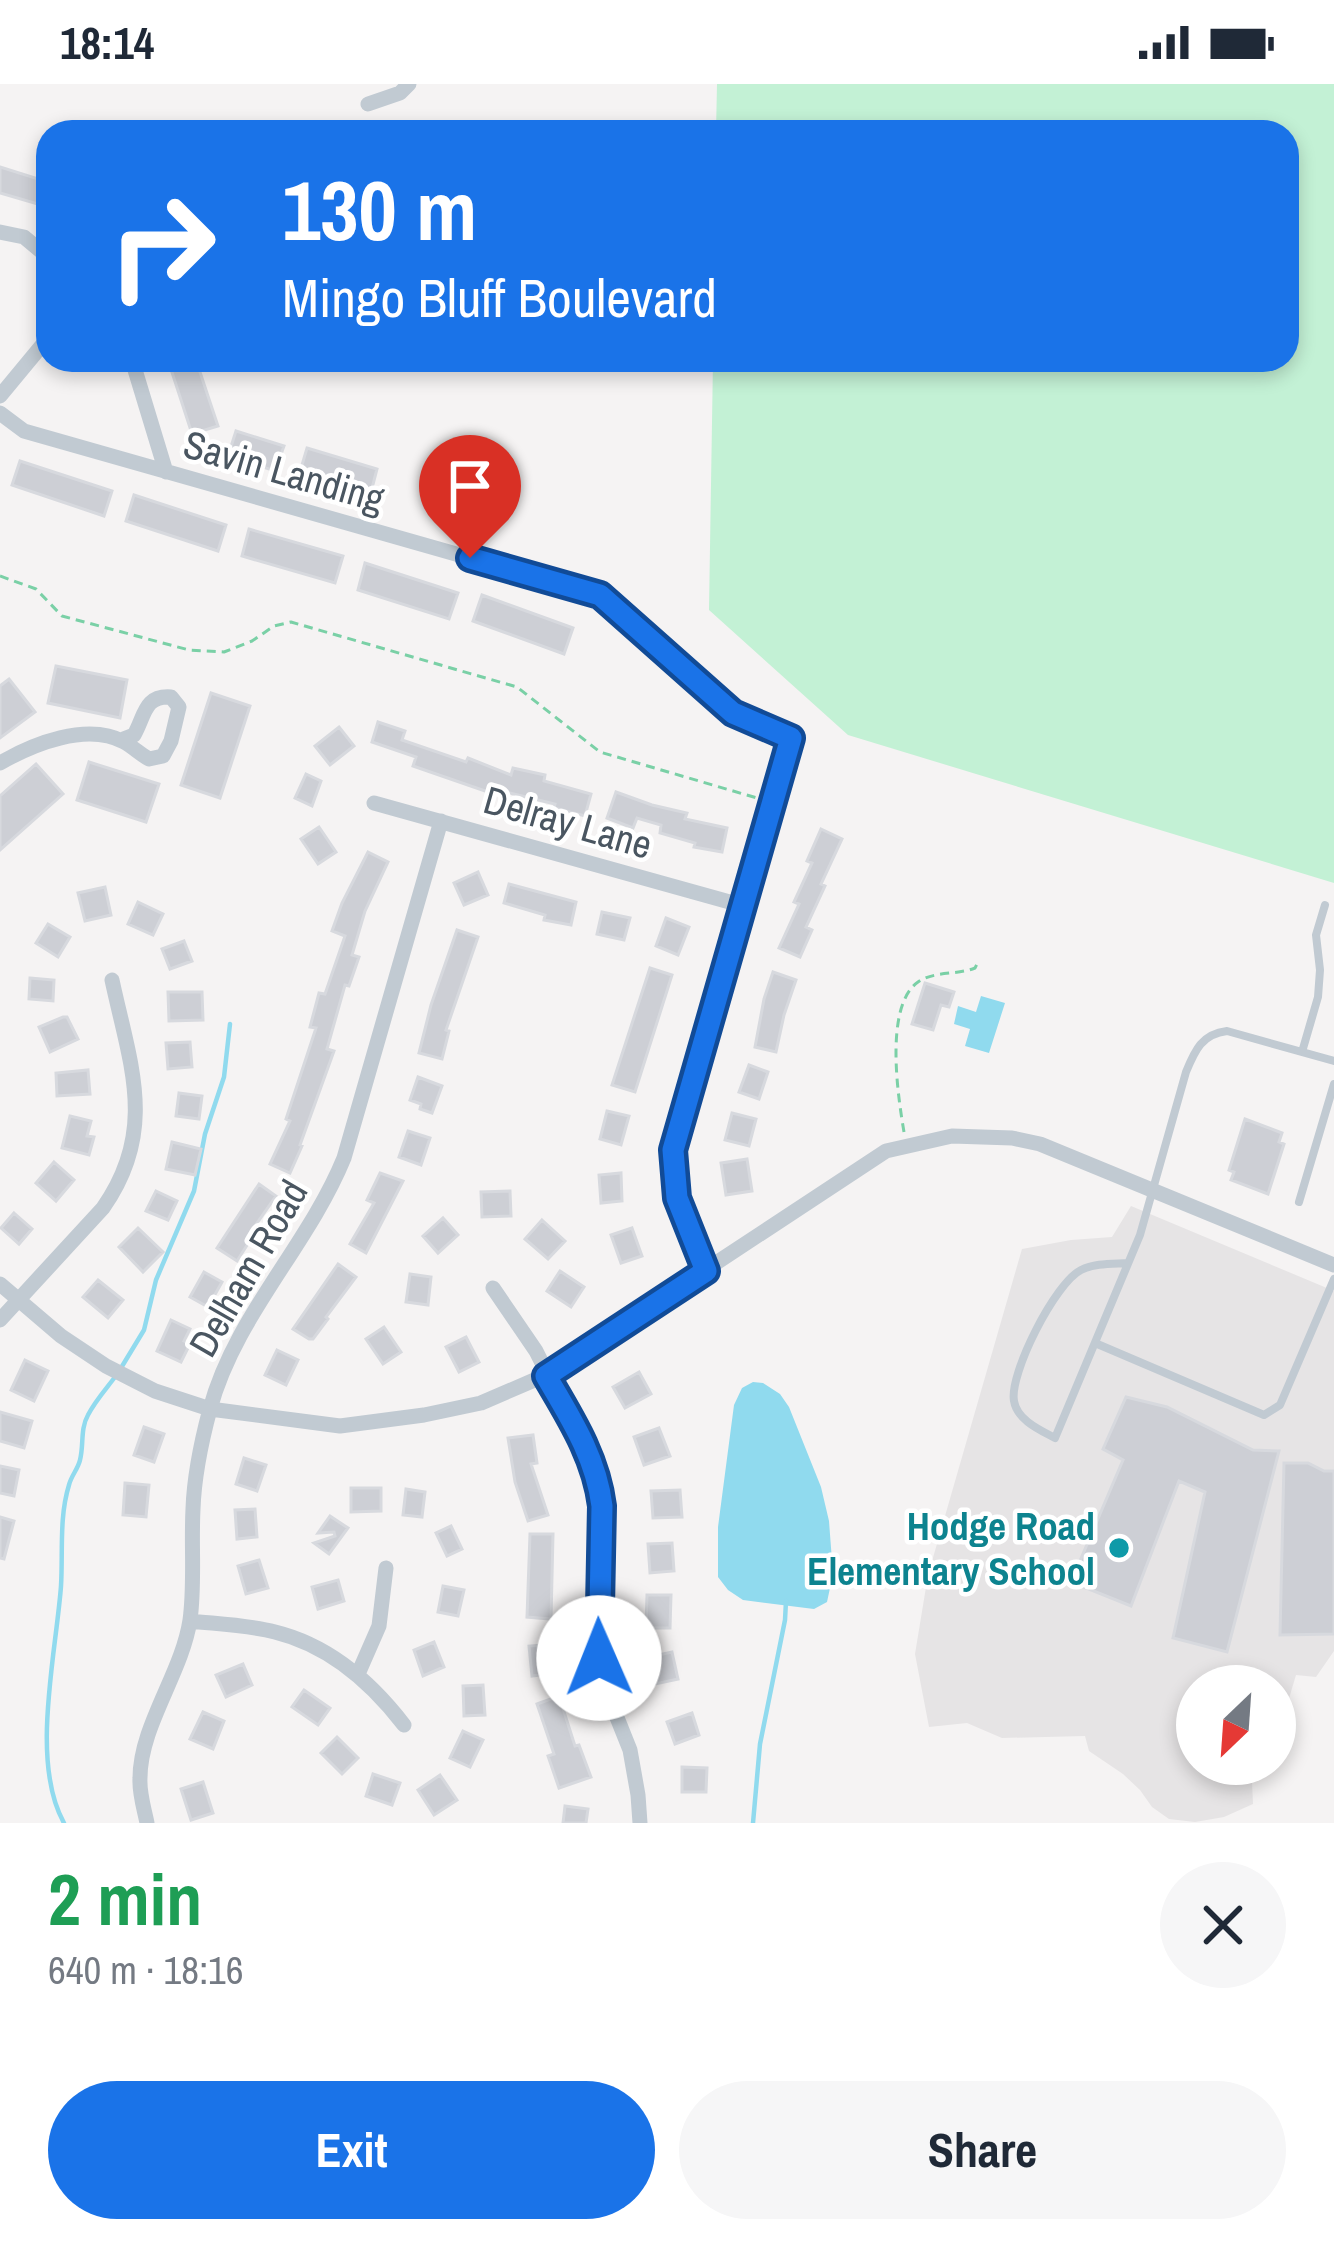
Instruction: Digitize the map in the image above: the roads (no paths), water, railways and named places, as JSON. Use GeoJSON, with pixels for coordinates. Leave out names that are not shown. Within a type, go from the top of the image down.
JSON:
{"type":"FeatureCollection","features":[{"type":"Feature","properties":{"kind":"street"},"geometry":{"type":"LineString","coordinates":[[368,104],[400,93],[409,84]]}},
{"type":"Feature","properties":{"kind":"street"},"geometry":{"type":"LineString","coordinates":[[0,232],[24,237],[36,247]]}},
{"type":"Feature","properties":{"kind":"street"},"geometry":{"type":"LineString","coordinates":[[0,396],[36,352]]}},
{"type":"Feature","properties":{"kind":"street"},"geometry":{"type":"LineString","coordinates":[[136,372],[166,472]]}},
{"type":"Feature","properties":{"kind":"street","name":"Savin Landing"},"geometry":{"type":"LineString","coordinates":[[0,413],[24,431],[600,595],[733,713],[791,738],[744,906]]}},
{"type":"Feature","properties":{"kind":"street"},"geometry":{"type":"LineString","coordinates":[[0,763],[40,743],[67,737],[121,740]]}},
{"type":"Feature","properties":{"kind":"street","name":"Delray Lane"},"geometry":{"type":"LineString","coordinates":[[374,803],[744,906]]}},
{"type":"Feature","properties":{"kind":"street","name":"Delham Road"},"geometry":{"type":"LineString","coordinates":[[147,1823],[139,1780],[144,1747],[171,1684],[190,1621],[193,1504],[210,1409],[234,1347],[331,1192],[441,820]]}},
{"type":"Feature","properties":{"kind":"street"},"geometry":{"type":"LineString","coordinates":[[706,1271],[677,1198],[673,1150],[744,906]]}},
{"type":"Feature","properties":{"kind":"street"},"geometry":{"type":"LineString","coordinates":[[0,1320],[104,1208],[129,1156],[137,1114],[112,980]]}},
{"type":"Feature","properties":{"kind":"street"},"geometry":{"type":"LineString","coordinates":[[0,1284],[61,1336],[155,1390],[210,1409],[340,1426],[482,1403],[546,1376],[886,1150],[952,1136],[1040,1144],[1334,1265]]}},
{"type":"Feature","properties":{"kind":"street"},"geometry":{"type":"LineString","coordinates":[[493,1288],[536,1351],[599,1486],[599,1658],[630,1750],[640,1823]]}},
{"type":"Feature","properties":{"kind":"street"},"geometry":{"type":"LineString","coordinates":[[358,1674],[379,1626],[386,1568]]}},
{"type":"Feature","properties":{"kind":"street"},"geometry":{"type":"LineString","coordinates":[[190,1621],[276,1632],[322,1650],[358,1674],[404,1724]]}},
{"type":"Feature","properties":{"kind":"lane"},"geometry":{"type":"LineString","coordinates":[[1302,1052],[1318,997],[1316,935],[1324,905]]}},
{"type":"Feature","properties":{"kind":"lane"},"geometry":{"type":"LineString","coordinates":[[1128,1263],[1080,1270],[1043,1312],[1013,1400],[1033,1426],[1055,1438],[1128,1263],[1198,1046],[1205,1037],[1227,1030],[1334,1061]]}},
{"type":"Feature","properties":{"kind":"lane"},"geometry":{"type":"LineString","coordinates":[[1299,1202],[1334,1084]]}},
{"type":"Feature","properties":{"kind":"lane"},"geometry":{"type":"LineString","coordinates":[[1095,1343],[1264,1415],[1280,1405],[1334,1279]]}},
{"type":"Feature","properties":{"kind":"water"},"geometry":{"type":"Polygon","coordinates":[[[981,996],[1005,1003],[989,1053],[965,1046],[970,1029],[954,1024],[958,1006],[976,1012],[981,996]]]}},
{"type":"Feature","properties":{"kind":"water"},"geometry":{"type":"Polygon","coordinates":[[[753,1382],[780,1394],[789,1407],[821,1487],[833,1574],[827,1602],[814,1609],[743,1600],[718,1577],[718,1527],[734,1405],[742,1388],[753,1382]]]}},
{"type":"Feature","properties":{"kind":"waterway"},"geometry":{"type":"LineString","coordinates":[[121,1368],[144,1330],[156,1280],[194,1191],[205,1134],[224,1077],[230,1024]]}},
{"type":"Feature","properties":{"kind":"waterway"},"geometry":{"type":"LineString","coordinates":[[64,1823],[48,1770],[47,1739],[64,1510],[80,1460],[86,1420],[115,1377]]}},
{"type":"Feature","properties":{"kind":"waterway"},"geometry":{"type":"LineString","coordinates":[[753,1823],[760,1744],[786,1601]]}},
{"type":"Feature","properties":{"kind":"place","name":"Hodge Road Elementary School"},"geometry":{"type":"Point","coordinates":[1119,1548]}}]}
